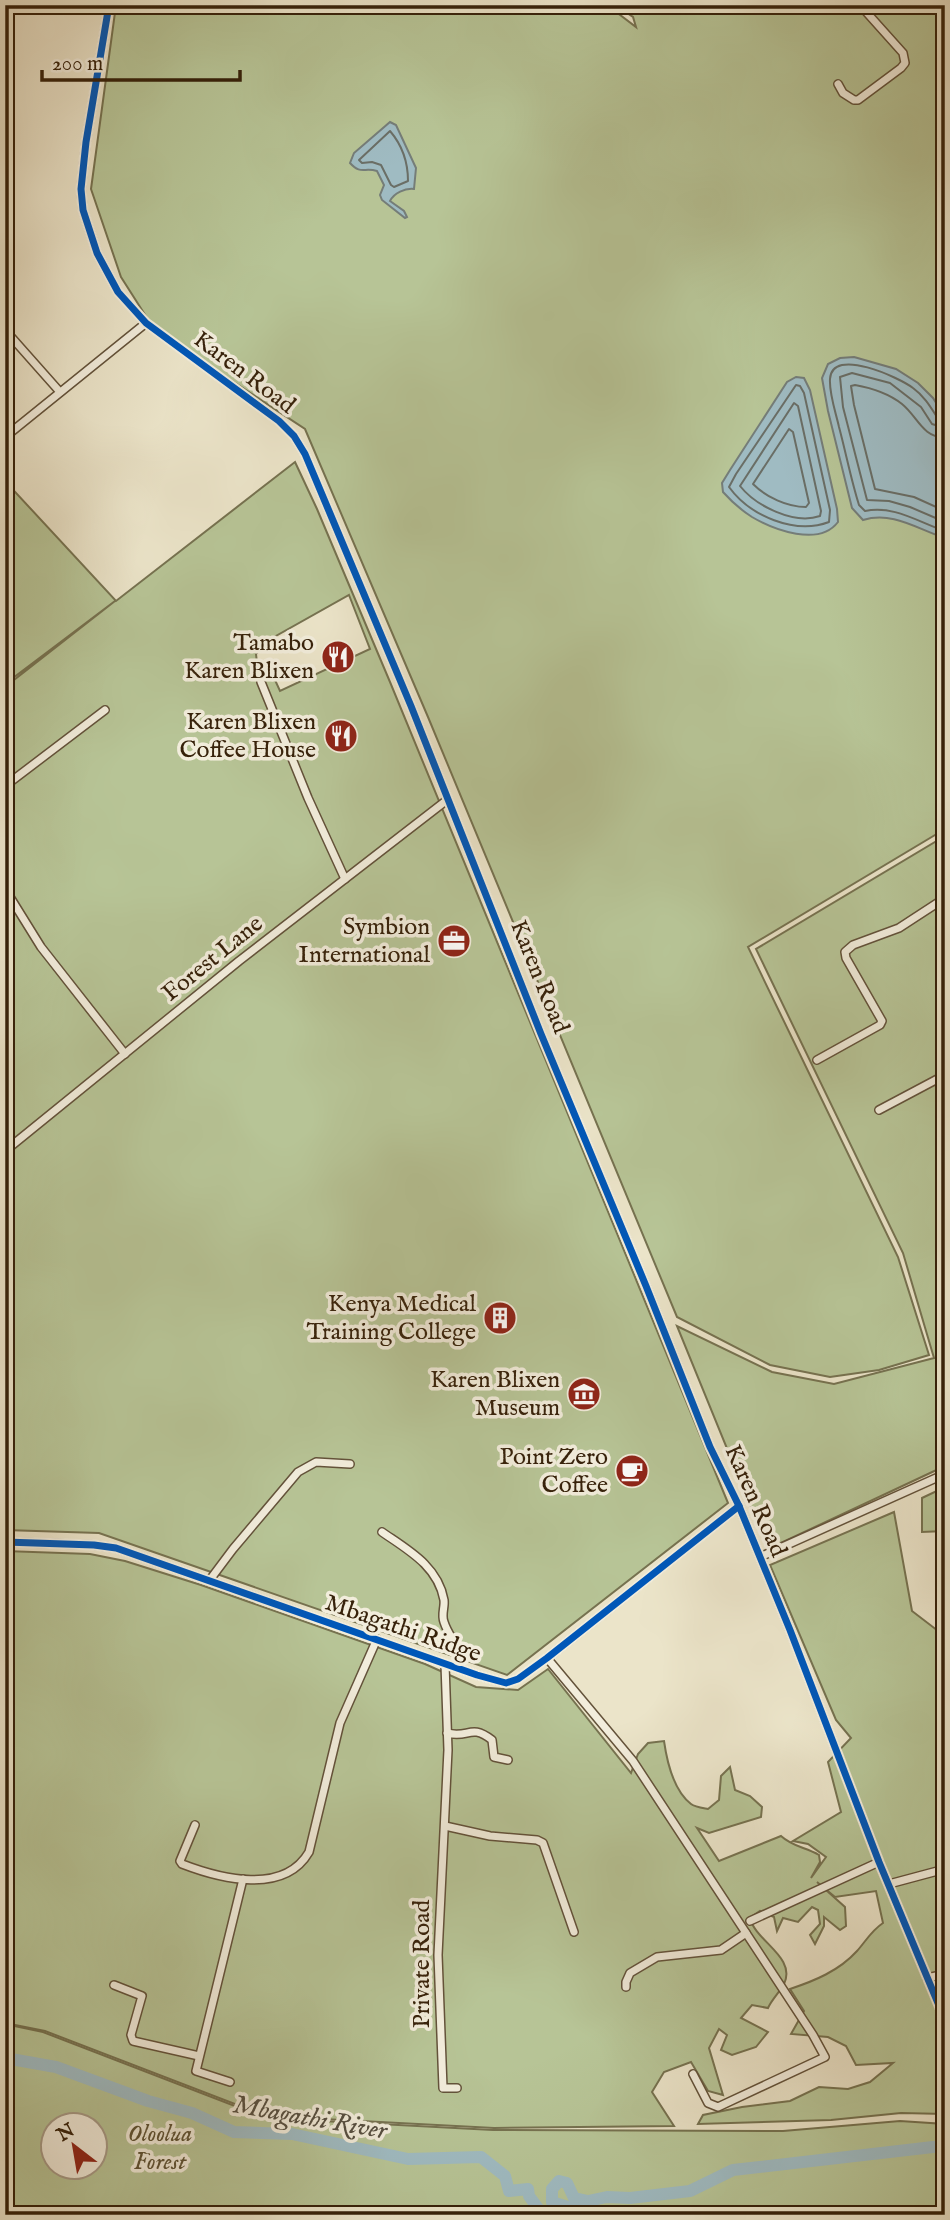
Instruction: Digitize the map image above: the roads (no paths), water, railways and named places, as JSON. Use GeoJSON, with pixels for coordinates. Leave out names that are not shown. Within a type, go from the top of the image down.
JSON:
{"type":"FeatureCollection","features":[{"type":"Feature","properties":{"kind":"street","name":"Karen Road"},"geometry":{"type":"LineString","coordinates":[[108,5],[86,142],[81,201],[92,240],[109,279],[128,305],[146,323],[266,410],[287,428],[300,445],[411,706],[710,1447],[760,1557],[879,1862],[945,2021]]}},
{"type":"Feature","properties":{"kind":"street"},"geometry":{"type":"LineString","coordinates":[[838,84],[843,93],[858,100],[905,63],[903,53],[860,5]]}},
{"type":"Feature","properties":{"kind":"street"},"geometry":{"type":"LineString","coordinates":[[5,437],[146,323]]}},
{"type":"Feature","properties":{"kind":"street"},"geometry":{"type":"LineString","coordinates":[[5,330],[60,392]]}},
{"type":"Feature","properties":{"kind":"street"},"geometry":{"type":"LineString","coordinates":[[261,682],[308,798],[345,879]]}},
{"type":"Feature","properties":{"kind":"street"},"geometry":{"type":"LineString","coordinates":[[5,786],[105,710]]}},
{"type":"Feature","properties":{"kind":"street","name":"Forest Lane"},"geometry":{"type":"LineString","coordinates":[[5,1151],[447,800]]}},
{"type":"Feature","properties":{"kind":"street"},"geometry":{"type":"LineString","coordinates":[[5,889],[41,947],[125,1054]]}},
{"type":"Feature","properties":{"kind":"street"},"geometry":{"type":"LineString","coordinates":[[817,1060],[880,1025],[882,1021],[845,952],[853,946],[899,928],[945,898]]}},
{"type":"Feature","properties":{"kind":"street"},"geometry":{"type":"LineString","coordinates":[[879,1110],[945,1075]]}},
{"type":"Feature","properties":{"kind":"street"},"geometry":{"type":"LineString","coordinates":[[209,1581],[298,1472],[317,1462],[350,1464]]}},
{"type":"Feature","properties":{"kind":"street"},"geometry":{"type":"LineString","coordinates":[[760,1557],[945,1474]]}},
{"type":"Feature","properties":{"kind":"street","name":"Mbagathi Ridge"},"geometry":{"type":"LineString","coordinates":[[5,1542],[106,1546],[506,1683],[518,1679],[547,1658],[738,1506]]}},
{"type":"Feature","properties":{"kind":"street"},"geometry":{"type":"LineString","coordinates":[[382,1532],[421,1558],[436,1580],[444,1603],[444,1622],[459,1653],[458,1668]]}},
{"type":"Feature","properties":{"kind":"street"},"geometry":{"type":"LineString","coordinates":[[195,1825],[180,1859],[181,1862],[207,1873],[243,1879],[285,1875],[303,1863],[309,1852],[340,1723],[377,1639]]}},
{"type":"Feature","properties":{"kind":"street"},"geometry":{"type":"LineString","coordinates":[[547,1658],[633,1761],[825,2057],[718,2107],[708,2102],[693,2074]]}},
{"type":"Feature","properties":{"kind":"street","name":"Private Road"},"geometry":{"type":"LineString","coordinates":[[445,1664],[445,1826],[438,1955],[443,2088],[457,2088]]}},
{"type":"Feature","properties":{"kind":"street"},"geometry":{"type":"LineString","coordinates":[[447,1733],[459,1735],[478,1730],[492,1740],[494,1757],[508,1760]]}},
{"type":"Feature","properties":{"kind":"street"},"geometry":{"type":"LineString","coordinates":[[445,1826],[490,1836],[537,1840],[543,1843],[574,1932]]}},
{"type":"Feature","properties":{"kind":"street"},"geometry":{"type":"LineString","coordinates":[[750,1921],[879,1862]]}},
{"type":"Feature","properties":{"kind":"street"},"geometry":{"type":"LineString","coordinates":[[889,1884],[945,1869]]}},
{"type":"Feature","properties":{"kind":"street"},"geometry":{"type":"LineString","coordinates":[[230,2082],[196,2071],[243,1879]]}},
{"type":"Feature","properties":{"kind":"street"},"geometry":{"type":"LineString","coordinates":[[626,1987],[630,1973],[657,1957],[721,1950],[746,1933]]}},
{"type":"Feature","properties":{"kind":"street"},"geometry":{"type":"LineString","coordinates":[[927,1978],[945,1974]]}},
{"type":"Feature","properties":{"kind":"street"},"geometry":{"type":"LineString","coordinates":[[114,1985],[142,1996],[131,2035],[133,2040],[199,2056]]}},
{"type":"Feature","properties":{"kind":"water"},"geometry":{"type":"Polygon","coordinates":[[[390,122],[396,125],[416,168],[414,189],[400,192],[390,201],[404,211],[407,217],[405,218],[382,200],[380,195],[384,185],[377,171],[360,170],[350,163],[354,153],[390,122]]]}},
{"type":"Feature","properties":{"kind":"water"},"geometry":{"type":"Polygon","coordinates":[[[854,357],[896,369],[918,383],[933,398],[945,417],[945,538],[895,519],[863,520],[852,508],[822,378],[828,364],[840,358],[854,357]]]}},
{"type":"Feature","properties":{"kind":"water"},"geometry":{"type":"Polygon","coordinates":[[[796,377],[804,378],[810,390],[837,509],[838,522],[820,534],[796,534],[772,527],[748,514],[723,492],[722,483],[730,470],[787,382],[796,377]]]}},
{"type":"Feature","properties":{"kind":"waterway","name":"Mbagathi River"},"geometry":{"type":"LineString","coordinates":[[5,2058],[56,2067],[148,2101],[192,2113],[234,2132],[292,2134],[408,2159],[481,2157],[505,2176],[509,2191],[528,2189],[529,2196],[543,2215]]}},
{"type":"Feature","properties":{"kind":"waterway","name":"Mbagathi River"},"geometry":{"type":"LineString","coordinates":[[573,2215],[574,2209],[552,2202],[552,2189],[559,2181],[567,2183],[574,2198],[588,2201],[607,2197],[630,2198],[690,2191],[733,2170],[945,2147]]}},
{"type":"Feature","properties":{"kind":"place","name":"Tamabo Karen Blixen"},"geometry":{"type":"Point","coordinates":[338,657]}},
{"type":"Feature","properties":{"kind":"place","name":"Karen Blixen Coffee House"},"geometry":{"type":"Point","coordinates":[341,736]}},
{"type":"Feature","properties":{"kind":"place","name":"Symbion International"},"geometry":{"type":"Point","coordinates":[454,941]}},
{"type":"Feature","properties":{"kind":"place","name":"Kenya Medical Training College"},"geometry":{"type":"Point","coordinates":[500,1318]}},
{"type":"Feature","properties":{"kind":"place","name":"Karen Blixen Museum"},"geometry":{"type":"Point","coordinates":[584,1394]}},
{"type":"Feature","properties":{"kind":"place","name":"Point Zero Coffee"},"geometry":{"type":"Point","coordinates":[632,1471]}},
{"type":"Feature","properties":{"kind":"park label","name":"Oloolua Forest"},"geometry":{"type":"Point","coordinates":[160,2148]}}]}
